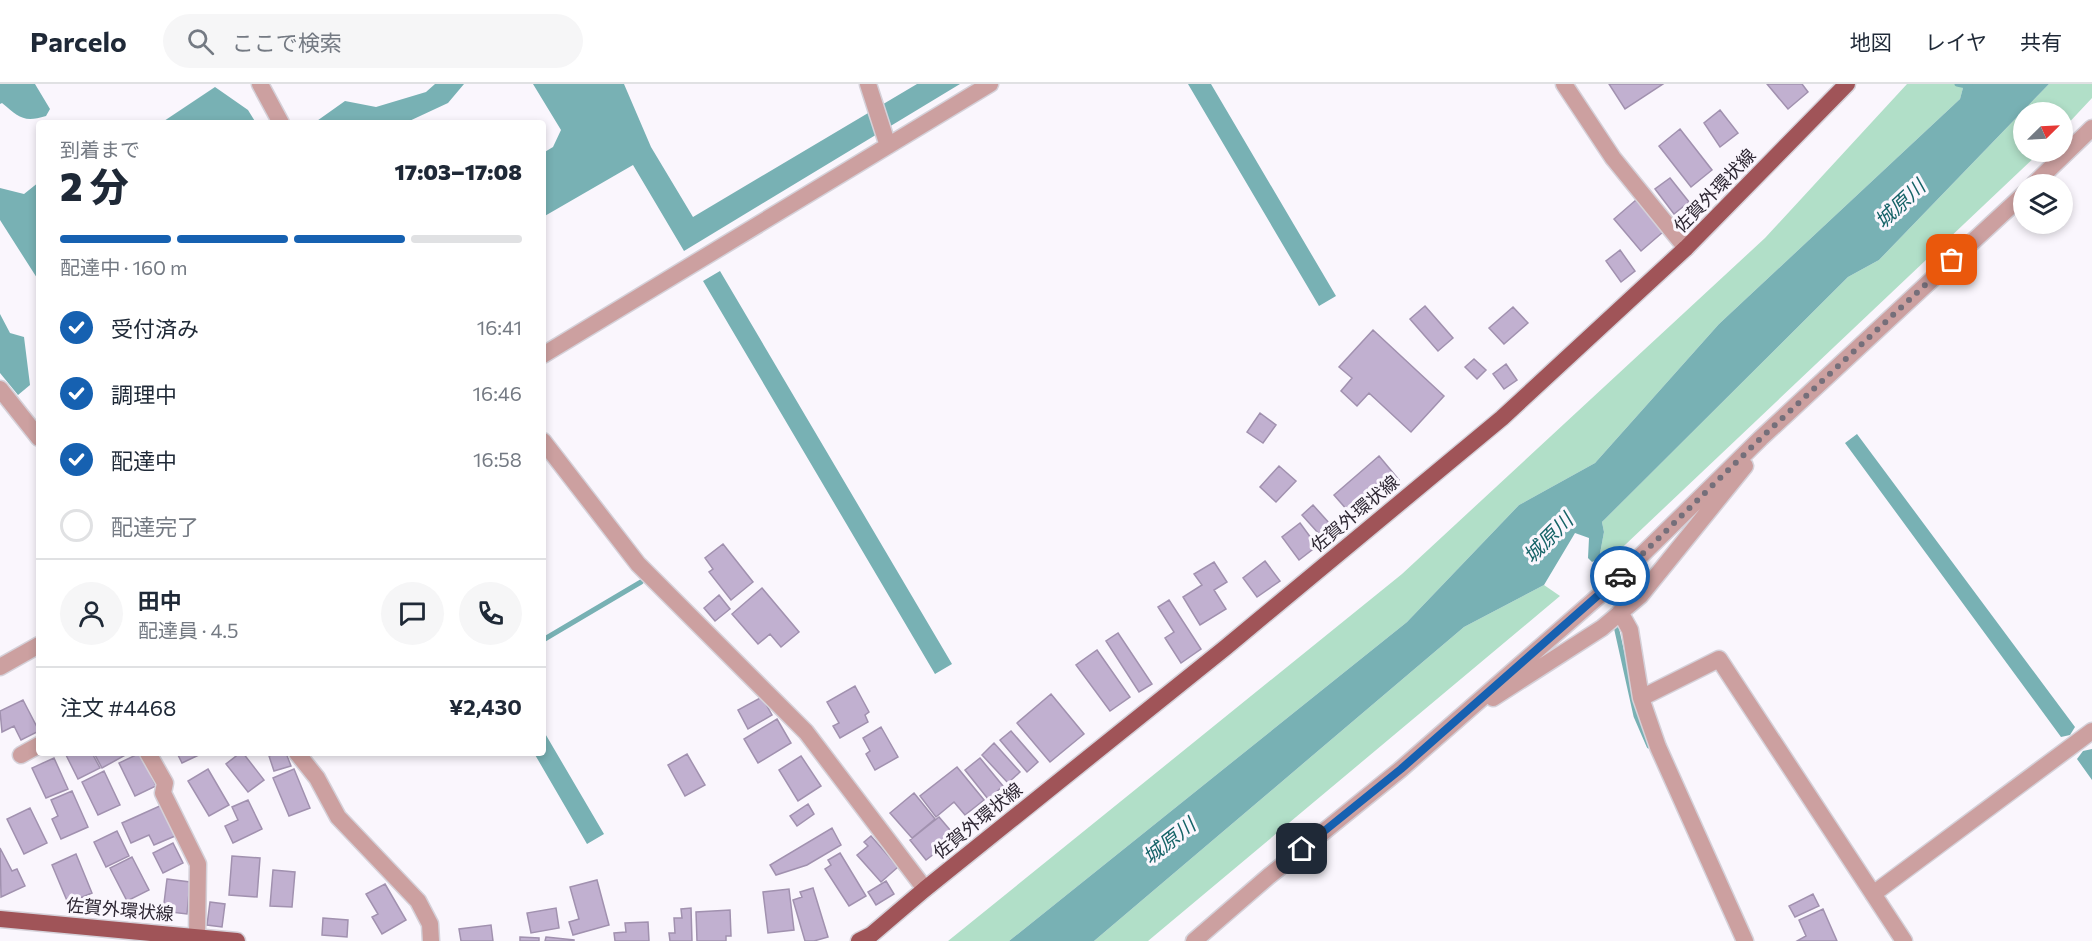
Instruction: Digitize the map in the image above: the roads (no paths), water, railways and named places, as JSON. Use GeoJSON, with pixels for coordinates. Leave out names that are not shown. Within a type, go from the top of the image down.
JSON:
{"type":"FeatureCollection","features":[{"type":"Feature","properties":{"kind":"main road","name":"佐賀外環状線"},"geometry":{"type":"LineString","coordinates":[[859,941],[871,935],[1225,648],[1502,418],[1686,248],[1846,84]]}},
{"type":"Feature","properties":{"kind":"main road","name":"佐賀外環状線"},"geometry":{"type":"LineString","coordinates":[[0,918],[237,941]]}},
{"type":"Feature","properties":{"kind":"street"},"geometry":{"type":"LineString","coordinates":[[260,84],[279,120]]}},
{"type":"Feature","properties":{"kind":"street"},"geometry":{"type":"LineString","coordinates":[[868,84],[888,146]]}},
{"type":"Feature","properties":{"kind":"street"},"geometry":{"type":"LineString","coordinates":[[546,354],[990,84]]}},
{"type":"Feature","properties":{"kind":"street"},"geometry":{"type":"LineString","coordinates":[[1564,84],[1613,158],[1686,248]]}},
{"type":"Feature","properties":{"kind":"street"},"geometry":{"type":"LineString","coordinates":[[2044,174],[2092,128]]}},
{"type":"Feature","properties":{"kind":"street"},"geometry":{"type":"LineString","coordinates":[[1194,941],[1269,876],[1401,769],[1608,588],[1761,438],[2013,204]]}},
{"type":"Feature","properties":{"kind":"street"},"geometry":{"type":"LineString","coordinates":[[0,388],[36,434]]}},
{"type":"Feature","properties":{"kind":"street"},"geometry":{"type":"LineString","coordinates":[[1473,706],[1500,695],[1602,628],[1640,596],[1755,454],[1761,438]]}},
{"type":"Feature","properties":{"kind":"street"},"geometry":{"type":"LineString","coordinates":[[546,445],[638,564],[806,732],[925,889]]}},
{"type":"Feature","properties":{"kind":"street"},"geometry":{"type":"LineString","coordinates":[[1620,612],[1630,630],[1641,698],[1658,747],[1745,941]]}},
{"type":"Feature","properties":{"kind":"street"},"geometry":{"type":"LineString","coordinates":[[0,668],[36,647]]}},
{"type":"Feature","properties":{"kind":"street"},"geometry":{"type":"LineString","coordinates":[[1641,698],[1719,660],[1904,941]]}},
{"type":"Feature","properties":{"kind":"street"},"geometry":{"type":"LineString","coordinates":[[1873,894],[2092,732]]}},
{"type":"Feature","properties":{"kind":"street"},"geometry":{"type":"LineString","coordinates":[[21,755],[36,747]]}},
{"type":"Feature","properties":{"kind":"street"},"geometry":{"type":"LineString","coordinates":[[150,756],[165,783],[163,794],[198,864],[197,937]]}},
{"type":"Feature","properties":{"kind":"street"},"geometry":{"type":"LineString","coordinates":[[299,756],[316,778],[338,817],[418,901],[430,924],[431,941]]}},
{"type":"Feature","properties":{"kind":"water"},"geometry":{"type":"Polygon","coordinates":[[[0,84],[35,84],[50,109],[46,116],[26,119],[2,103],[0,104],[0,84]]]}},
{"type":"Feature","properties":{"kind":"water"},"geometry":{"type":"Polygon","coordinates":[[[435,84],[464,84],[448,103],[411,120],[318,120],[345,101],[376,107],[426,92],[435,84]]]}},
{"type":"Feature","properties":{"kind":"water"},"geometry":{"type":"Polygon","coordinates":[[[533,84],[624,84],[651,147],[693,217],[917,84],[960,84],[684,251],[633,165],[546,215],[546,151],[553,147],[561,130],[533,84]]]}},
{"type":"Feature","properties":{"kind":"water"},"geometry":{"type":"Polygon","coordinates":[[[1188,84],[1211,84],[1336,296],[1319,306],[1188,84]]]}},
{"type":"Feature","properties":{"kind":"water","name":"城原川"},"geometry":{"type":"Polygon","coordinates":[[[1964,84],[2049,84],[2032,102],[2013,102],[2013,121],[1879,260],[1848,277],[1602,522],[1604,532],[1599,559],[1592,562],[1588,558],[1589,538],[1575,533],[1544,585],[1464,627],[1094,941],[1009,941],[1407,622],[1519,505],[1595,463],[1719,324],[1960,99],[1964,84]]]}},
{"type":"Feature","properties":{"kind":"water"},"geometry":{"type":"Polygon","coordinates":[[[215,87],[248,110],[254,120],[166,120],[215,87]]]}},
{"type":"Feature","properties":{"kind":"water"},"geometry":{"type":"Polygon","coordinates":[[[36,184],[36,276],[0,220],[0,188],[24,194],[36,184]]]}},
{"type":"Feature","properties":{"kind":"water"},"geometry":{"type":"Polygon","coordinates":[[[720,271],[952,664],[935,674],[703,281],[720,271]]]}},
{"type":"Feature","properties":{"kind":"water"},"geometry":{"type":"Polygon","coordinates":[[[0,314],[10,333],[24,337],[30,385],[18,395],[0,373],[0,314]]]}},
{"type":"Feature","properties":{"kind":"water"},"geometry":{"type":"Polygon","coordinates":[[[1857,434],[2075,727],[2070,735],[2061,737],[1845,443],[1857,434]]]}},
{"type":"Feature","properties":{"kind":"water"},"geometry":{"type":"Polygon","coordinates":[[[546,735],[604,834],[587,844],[536,756],[546,756],[546,735]]]}},
{"type":"Feature","properties":{"kind":"water"},"geometry":{"type":"Polygon","coordinates":[[[2092,749],[2092,780],[2077,759],[2083,751],[2092,749]]]}},
{"type":"Feature","properties":{"kind":"waterway"},"geometry":{"type":"LineString","coordinates":[[1957,84],[1971,87]]}},
{"type":"Feature","properties":{"kind":"waterway"},"geometry":{"type":"LineString","coordinates":[[546,638],[641,582]]}},
{"type":"Feature","properties":{"kind":"waterway"},"geometry":{"type":"LineString","coordinates":[[1616,626],[1636,716],[1649,746]]}}]}
